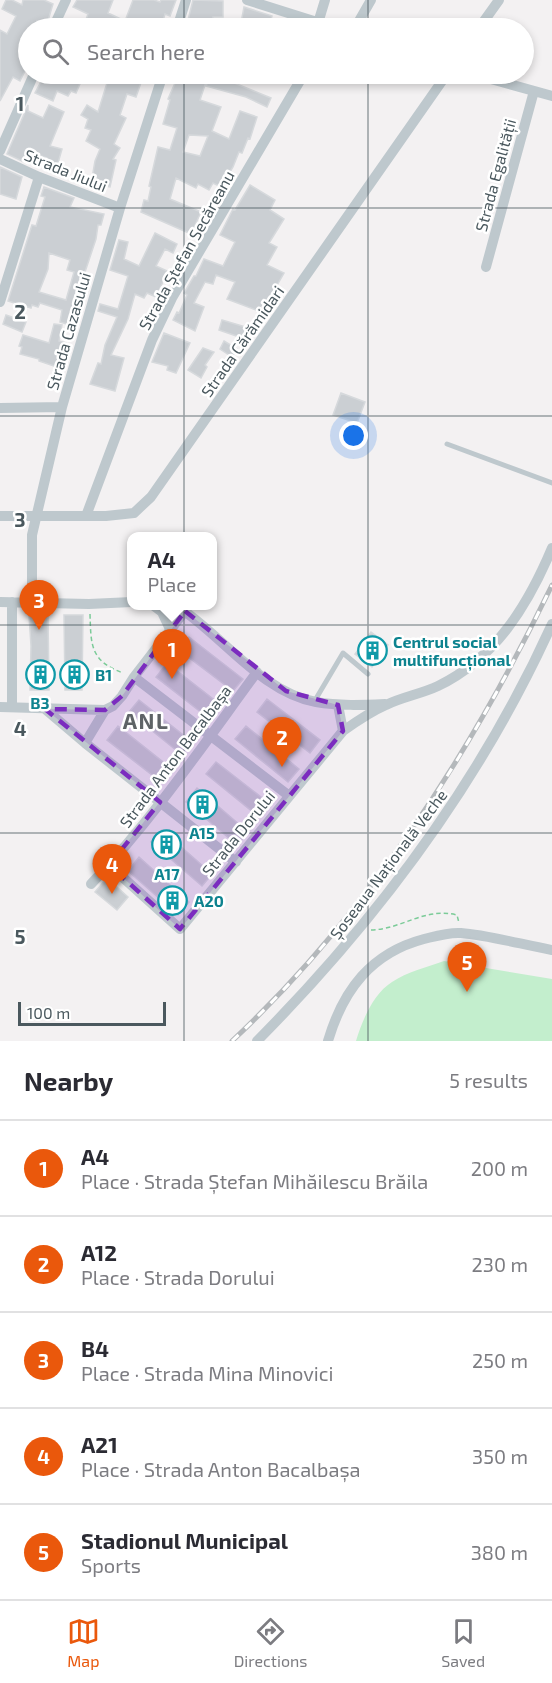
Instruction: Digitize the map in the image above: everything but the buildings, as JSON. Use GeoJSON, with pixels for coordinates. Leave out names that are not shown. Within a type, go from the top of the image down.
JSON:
{"type":"FeatureCollection","features":[{"type":"Feature","properties":{"kind":"street"},"geometry":{"type":"LineString","coordinates":[[58,18],[66,0]]}},
{"type":"Feature","properties":{"kind":"street"},"geometry":{"type":"LineString","coordinates":[[180,18],[186,0]]}},
{"type":"Feature","properties":{"kind":"street"},"geometry":{"type":"LineString","coordinates":[[248,0],[303,18]]}},
{"type":"Feature","properties":{"kind":"street"},"geometry":{"type":"LineString","coordinates":[[320,18],[325,0]]}},
{"type":"Feature","properties":{"kind":"street"},"geometry":{"type":"LineString","coordinates":[[361,18],[371,0]]}},
{"type":"Feature","properties":{"kind":"street"},"geometry":{"type":"LineString","coordinates":[[486,18],[499,0]]}},
{"type":"Feature","properties":{"kind":"street"},"geometry":{"type":"LineString","coordinates":[[0,151],[30,84]]}},
{"type":"Feature","properties":{"kind":"street","name":"Strada Cazasului"},"geometry":{"type":"LineString","coordinates":[[32,603],[32,535],[62,407],[120,208],[160,84]]}},
{"type":"Feature","properties":{"kind":"street","name":"Strada Ștefan Secăreanu"},"geometry":{"type":"LineString","coordinates":[[86,516],[152,340],[172,298],[298,84]]}},
{"type":"Feature","properties":{"kind":"street","name":"Strada Cărămidari"},"geometry":{"type":"LineString","coordinates":[[0,516],[106,516],[134,513],[151,497],[440,84]]}},
{"type":"Feature","properties":{"kind":"street"},"geometry":{"type":"LineString","coordinates":[[509,84],[552,96]]}},
{"type":"Feature","properties":{"kind":"street","name":"Strada Egalității"},"geometry":{"type":"LineString","coordinates":[[486,267],[534,91]]}},
{"type":"Feature","properties":{"kind":"street","name":"Strada Jiului"},"geometry":{"type":"LineString","coordinates":[[0,159],[39,177],[120,208]]}},
{"type":"Feature","properties":{"kind":"street"},"geometry":{"type":"LineString","coordinates":[[0,302],[39,177]]}},
{"type":"Feature","properties":{"kind":"street"},"geometry":{"type":"LineString","coordinates":[[0,408],[62,407]]}},
{"type":"Feature","properties":{"kind":"street","name":"Strada Dorului"},"geometry":{"type":"LineString","coordinates":[[109,866],[180,929],[343,731],[361,718],[388,704],[438,686],[488,652],[514,621],[552,548]]}},
{"type":"Feature","properties":{"kind":"street"},"geometry":{"type":"LineString","coordinates":[[0,602],[89,604],[127,602]]}},
{"type":"Feature","properties":{"kind":"street"},"geometry":{"type":"LineString","coordinates":[[12,602],[12,708]]}},
{"type":"Feature","properties":{"kind":"street"},"geometry":{"type":"LineString","coordinates":[[159,610],[170,629]]}},
{"type":"Feature","properties":{"kind":"street"},"geometry":{"type":"LineString","coordinates":[[0,707],[105,710],[113,706],[170,629],[180,610]]}},
{"type":"Feature","properties":{"kind":"street"},"geometry":{"type":"LineString","coordinates":[[183,610],[257,672],[286,691],[314,702],[338,705],[388,704]]}},
{"type":"Feature","properties":{"kind":"street","name":"Șoseaua Națională Veche"},"geometry":{"type":"LineString","coordinates":[[257,1041],[338,955],[418,854],[461,792],[522,686],[552,624]]}},
{"type":"Feature","properties":{"kind":"street","name":"Strada Anton Bacalbașa"},"geometry":{"type":"LineString","coordinates":[[91,884],[109,866],[160,802],[257,672]]}},
{"type":"Feature","properties":{"kind":"street"},"geometry":{"type":"LineString","coordinates":[[134,676],[288,795]]}},
{"type":"Feature","properties":{"kind":"street"},"geometry":{"type":"LineString","coordinates":[[338,705],[343,731]]}},
{"type":"Feature","properties":{"kind":"street"},"geometry":{"type":"LineString","coordinates":[[45,709],[236,862]]}},
{"type":"Feature","properties":{"kind":"street"},"geometry":{"type":"LineString","coordinates":[[85,743],[105,710]]}},
{"type":"Feature","properties":{"kind":"street"},"geometry":{"type":"LineString","coordinates":[[327,1041],[334,1019],[350,987],[377,961],[406,944],[440,935],[460,933],[552,950]]}},
{"type":"Feature","properties":{"kind":"lane"},"geometry":{"type":"LineString","coordinates":[[447,444],[552,483]]}},
{"type":"Feature","properties":{"kind":"lane"},"geometry":{"type":"LineString","coordinates":[[314,702],[343,653],[369,674]]}},
{"type":"Feature","properties":{"kind":"path"},"geometry":{"type":"LineString","coordinates":[[89,604],[91,645],[106,667],[134,676]]}},
{"type":"Feature","properties":{"kind":"path"},"geometry":{"type":"LineString","coordinates":[[362,926],[370,930],[384,929],[434,912],[446,912],[457,915],[460,933]]}},
{"type":"Feature","properties":{"kind":"highlighted area"},"geometry":{"type":"Polygon","coordinates":[[[185,611],[286,691],[338,705],[343,731],[180,929],[109,865],[160,802],[45,709],[105,710],[122,696],[185,611]]]}},
{"type":"Feature","properties":{"kind":"green space"},"geometry":{"type":"Polygon","coordinates":[[[444,961],[552,979],[552,1041],[356,1041],[369,1008],[385,987],[404,975],[444,961]]]}},
{"type":"Feature","properties":{"kind":"railway"},"geometry":{"type":"LineString","coordinates":[[232,1041],[282,992],[328,939],[372,885],[413,828],[487,709],[552,585]]}},
{"type":"Feature","properties":{"kind":"place","name":"B4"},"geometry":{"type":"Point","coordinates":[39,630]}},
{"type":"Feature","properties":{"kind":"place","name":"Centrul social multifuncțional"},"geometry":{"type":"Point","coordinates":[372,650]}},
{"type":"Feature","properties":{"kind":"place","name":"B3"},"geometry":{"type":"Point","coordinates":[40,674]}},
{"type":"Feature","properties":{"kind":"place","name":"B1"},"geometry":{"type":"Point","coordinates":[74,674]}},
{"type":"Feature","properties":{"kind":"place","name":"A4"},"geometry":{"type":"Point","coordinates":[172,679]}},
{"type":"Feature","properties":{"kind":"place","name":"A12"},"geometry":{"type":"Point","coordinates":[282,767]}},
{"type":"Feature","properties":{"kind":"place","name":"A15"},"geometry":{"type":"Point","coordinates":[202,804]}},
{"type":"Feature","properties":{"kind":"place","name":"A17"},"geometry":{"type":"Point","coordinates":[167,845]}},
{"type":"Feature","properties":{"kind":"place","name":"A21"},"geometry":{"type":"Point","coordinates":[112,894]}},
{"type":"Feature","properties":{"kind":"place","name":"A20"},"geometry":{"type":"Point","coordinates":[173,900]}},
{"type":"Feature","properties":{"kind":"place","name":"Stadionul Municipal"},"geometry":{"type":"Point","coordinates":[467,992]}},
{"type":"Feature","properties":{"kind":"district","name":"ANL"},"geometry":{"type":"Point","coordinates":[146,720]}}]}
